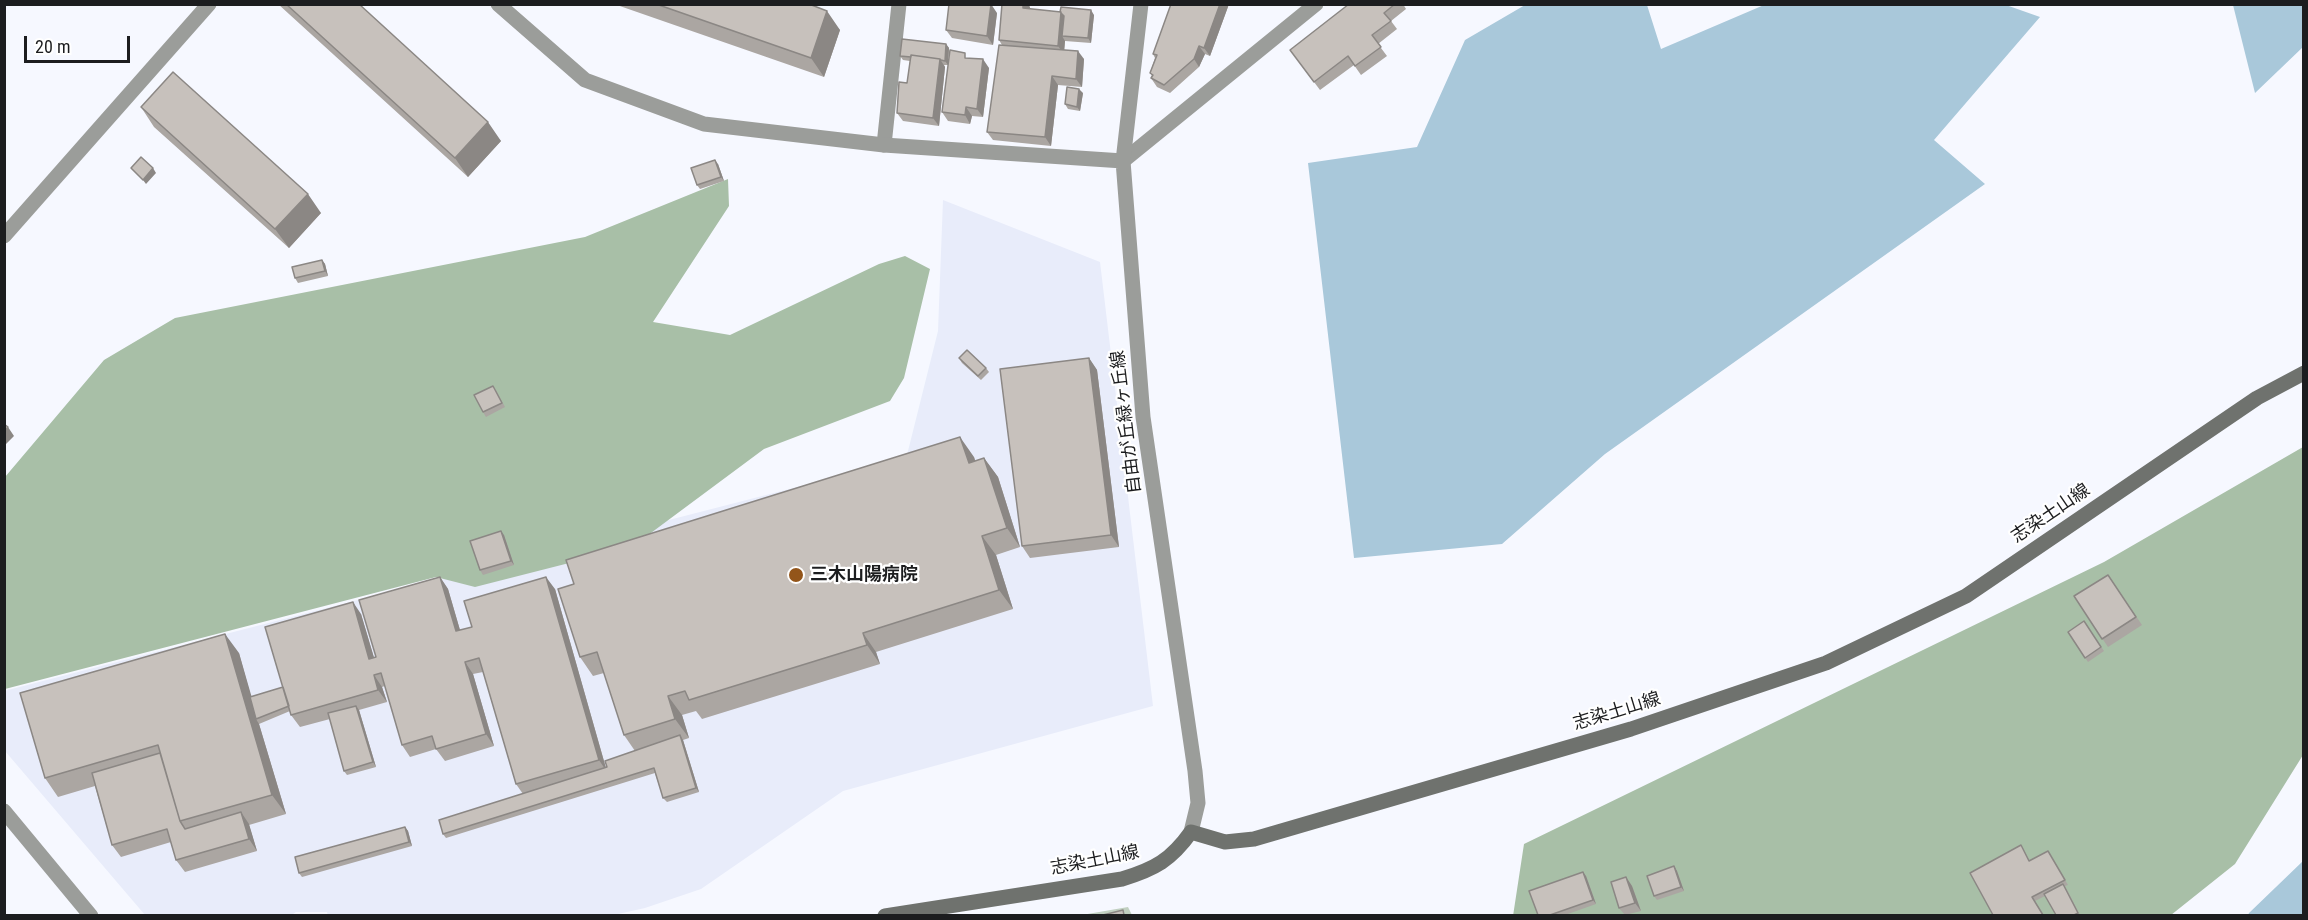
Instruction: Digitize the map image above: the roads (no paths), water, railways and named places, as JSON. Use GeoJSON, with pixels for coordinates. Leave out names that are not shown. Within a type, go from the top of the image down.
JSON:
{"type":"FeatureCollection","features":[{"type":"Feature","properties":{"kind":"main road","name":"志染土山線"},"geometry":{"type":"LineString","coordinates":[[885,915],[1122,879],[1153,870],[1179,849],[1191,832],[1225,842],[1254,839],[1631,729],[1826,663],[1966,596],[2257,398],[2304,373]]}},
{"type":"Feature","properties":{"kind":"street"},"geometry":{"type":"LineString","coordinates":[[4,236],[209,4]]}},
{"type":"Feature","properties":{"kind":"street"},"geometry":{"type":"LineString","coordinates":[[498,4],[585,80],[704,124],[884,144],[1123,161],[1316,4]]}},
{"type":"Feature","properties":{"kind":"street"},"geometry":{"type":"LineString","coordinates":[[884,144],[899,4]]}},
{"type":"Feature","properties":{"kind":"street","name":"自由が丘緑ヶ丘線"},"geometry":{"type":"LineString","coordinates":[[1141,4],[1123,161],[1143,417],[1195,771],[1198,803],[1191,832]]}},
{"type":"Feature","properties":{"kind":"street"},"geometry":{"type":"LineString","coordinates":[[4,811],[91,915]]}},
{"type":"Feature","properties":{"kind":"water"},"geometry":{"type":"Polygon","coordinates":[[[1525,5],[1647,5],[1661,49],[1764,5],[2006,5],[2040,17],[1934,140],[1985,184],[1605,454],[1502,544],[1354,558],[1308,163],[1417,147],[1465,40],[1525,5]]]}},
{"type":"Feature","properties":{"kind":"water"},"geometry":{"type":"Polygon","coordinates":[[[2233,5],[2303,5],[2303,47],[2255,93],[2233,5]]]}},
{"type":"Feature","properties":{"kind":"water"},"geometry":{"type":"Polygon","coordinates":[[[2303,861],[2303,915],[2248,915],[2249,913],[2303,861]]]}},
{"type":"Feature","properties":{"kind":"place","name":"三木山陽病院"},"geometry":{"type":"Point","coordinates":[796,575]}}]}
